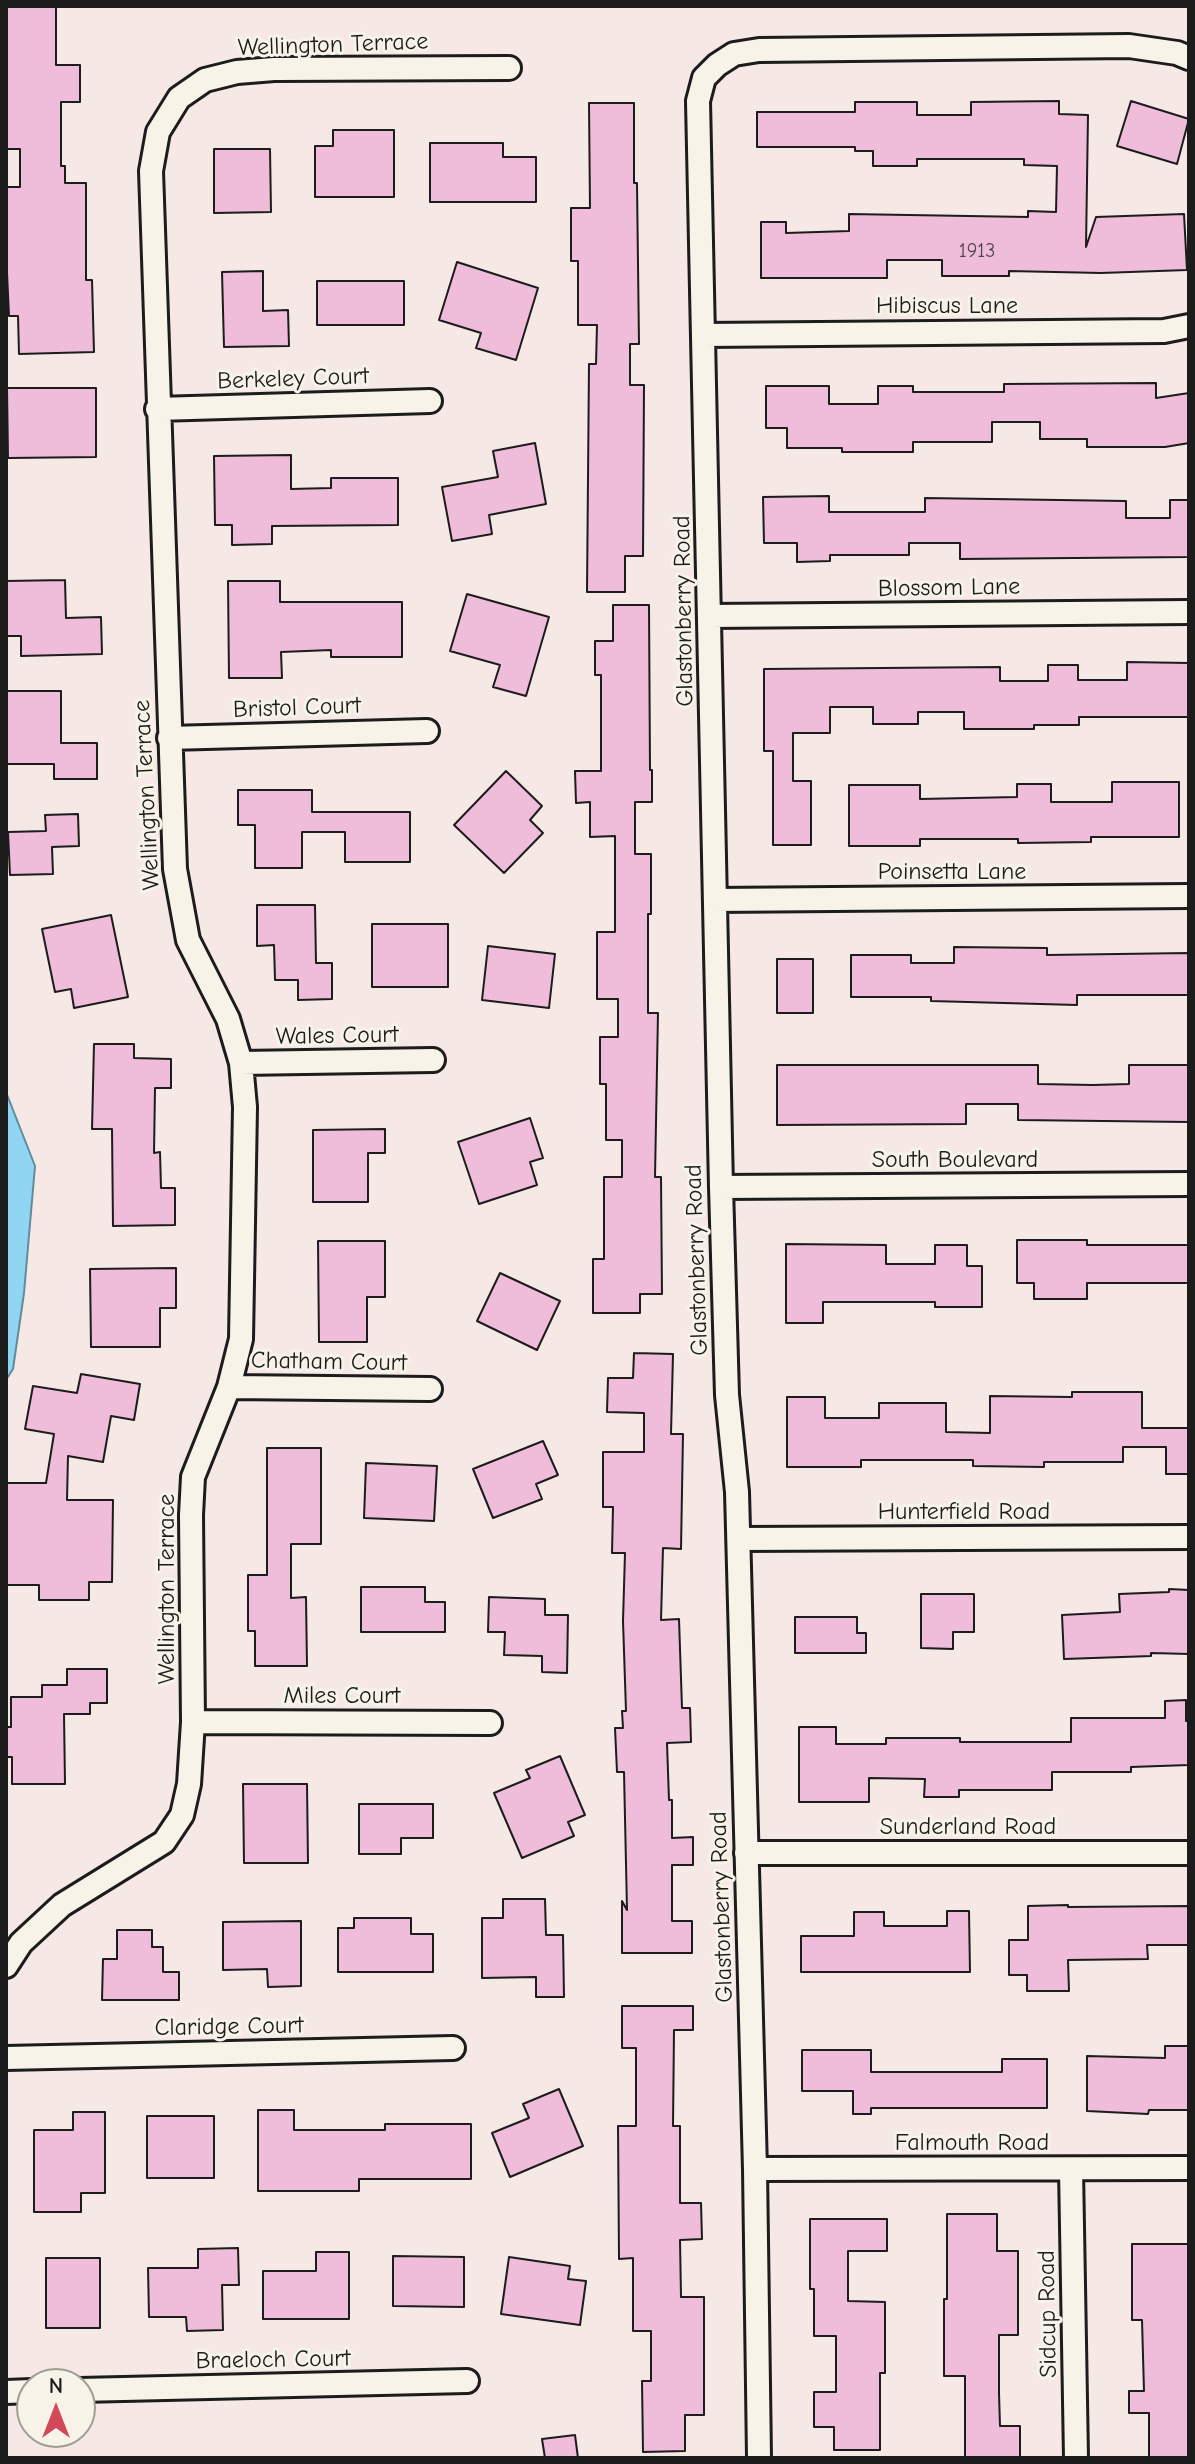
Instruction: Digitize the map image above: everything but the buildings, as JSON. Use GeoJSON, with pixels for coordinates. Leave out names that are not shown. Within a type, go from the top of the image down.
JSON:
{"type":"FeatureCollection","features":[{"type":"Feature","properties":{"kind":"street","name":"Glastonberry Road"},"geometry":{"type":"LineString","coordinates":[[759,2458],[739,1539],[727,1395],[721,1187],[698,101],[704,78],[717,65],[734,54],[759,50],[1129,46],[1177,53],[1189,58]]}},
{"type":"Feature","properties":{"kind":"street","name":"Wellington Terrace"},"geometry":{"type":"LineString","coordinates":[[6,1966],[21,1943],[62,1905],[164,1842],[182,1815],[189,1784],[193,1722],[193,1477],[229,1387],[241,1339],[245,1107],[241,1063],[228,1019],[188,940],[175,869],[151,171],[158,132],[179,98],[205,80],[237,72],[274,69],[509,68]]}},
{"type":"Feature","properties":{"kind":"street","name":"Hibiscus Lane"},"geometry":{"type":"LineString","coordinates":[[704,335],[1164,331],[1189,326]]}},
{"type":"Feature","properties":{"kind":"street","name":"Berkeley Court"},"geometry":{"type":"LineString","coordinates":[[157,409],[430,401]]}},
{"type":"Feature","properties":{"kind":"street","name":"Blossom Lane"},"geometry":{"type":"LineString","coordinates":[[710,616],[1189,612]]}},
{"type":"Feature","properties":{"kind":"street","name":"Bristol Court"},"geometry":{"type":"LineString","coordinates":[[169,738],[427,731]]}},
{"type":"Feature","properties":{"kind":"street","name":"Poinsetta Lane"},"geometry":{"type":"LineString","coordinates":[[715,900],[1189,896]]}},
{"type":"Feature","properties":{"kind":"street","name":"Wales Court"},"geometry":{"type":"LineString","coordinates":[[241,1063],[433,1060]]}},
{"type":"Feature","properties":{"kind":"street","name":"South Boulevard"},"geometry":{"type":"LineString","coordinates":[[721,1187],[1189,1184]]}},
{"type":"Feature","properties":{"kind":"street","name":"Chatham Court"},"geometry":{"type":"LineString","coordinates":[[229,1387],[430,1389]]}},
{"type":"Feature","properties":{"kind":"street","name":"Hunterfield Road"},"geometry":{"type":"LineString","coordinates":[[739,1539],[1189,1537]]}},
{"type":"Feature","properties":{"kind":"street","name":"Miles Court"},"geometry":{"type":"LineString","coordinates":[[193,1722],[490,1723]]}},
{"type":"Feature","properties":{"kind":"street","name":"Sunderland Road"},"geometry":{"type":"LineString","coordinates":[[746,1853],[1189,1853]]}},
{"type":"Feature","properties":{"kind":"street","name":"Claridge Court"},"geometry":{"type":"LineString","coordinates":[[6,2058],[453,2048]]}},
{"type":"Feature","properties":{"kind":"street","name":"Falmouth Road"},"geometry":{"type":"LineString","coordinates":[[755,2169],[1189,2168]]}},
{"type":"Feature","properties":{"kind":"street","name":"Sidcup Road"},"geometry":{"type":"LineString","coordinates":[[1071,2169],[1076,2458]]}},
{"type":"Feature","properties":{"kind":"street","name":"Braeloch Court"},"geometry":{"type":"LineString","coordinates":[[96,2390],[467,2381]]}},
{"type":"Feature","properties":{"kind":"water"},"geometry":{"type":"Polygon","coordinates":[[[6,1092],[35,1166],[24,1293],[13,1369],[6,1380],[6,1092]]]}}]}
